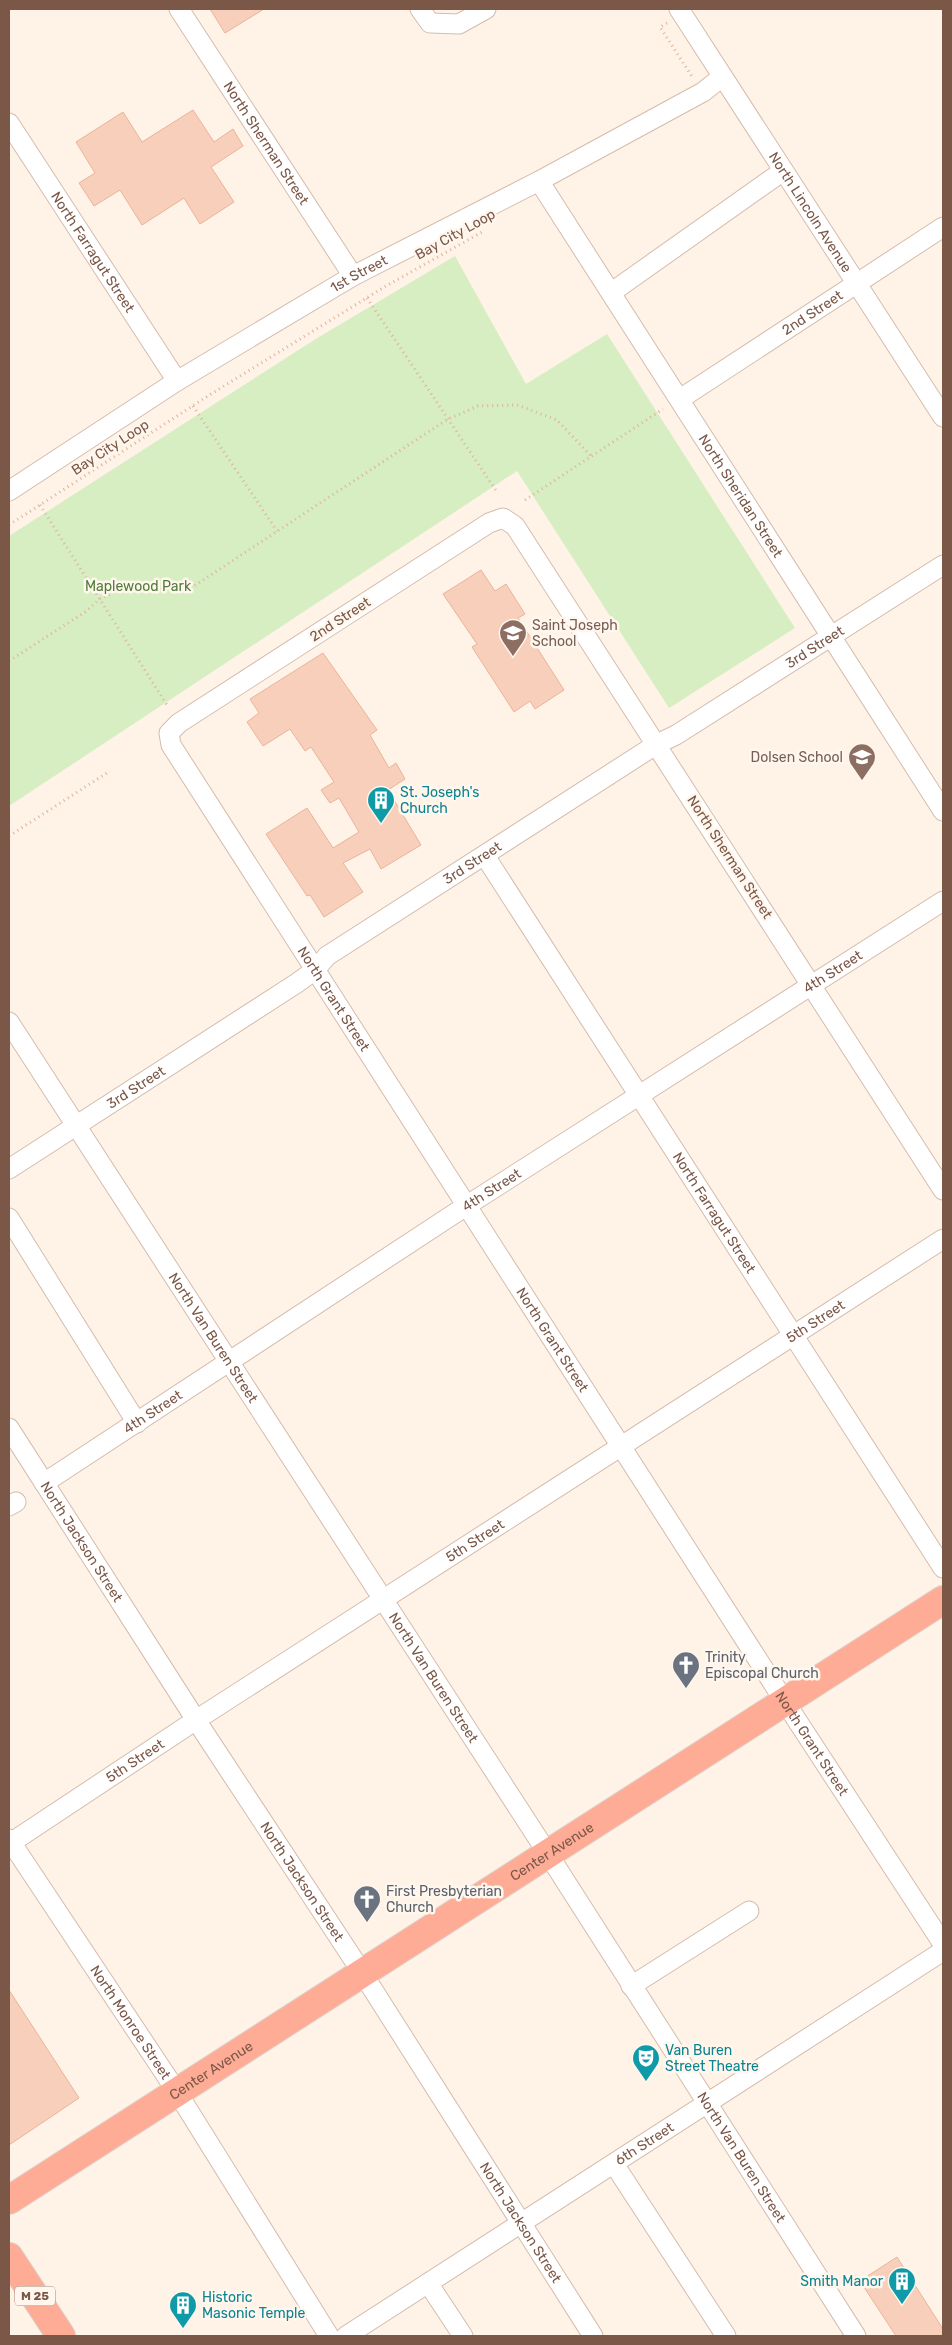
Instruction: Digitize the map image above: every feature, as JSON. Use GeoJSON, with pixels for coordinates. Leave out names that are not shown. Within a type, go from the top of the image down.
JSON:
{"type":"FeatureCollection","features":[{"type":"Feature","properties":{"kind":"highway","name":"Center Avenue"},"geometry":{"type":"LineString","coordinates":[[9,2200],[943,1600]]}},
{"type":"Feature","properties":{"kind":"highway","name":"M 25"},"geometry":{"type":"LineString","coordinates":[[9,2256],[59,2336]]}},
{"type":"Feature","properties":{"kind":"street","name":"North Sherman Street"},"geometry":{"type":"LineString","coordinates":[[179,9],[353,276]]}},
{"type":"Feature","properties":{"kind":"street"},"geometry":{"type":"LineString","coordinates":[[420,9],[430,24],[459,24],[486,9]]}},
{"type":"Feature","properties":{"kind":"street","name":"North Lincoln Avenue"},"geometry":{"type":"LineString","coordinates":[[679,9],[855,284],[943,417]]}},
{"type":"Feature","properties":{"kind":"street","name":"1st Street"},"geometry":{"type":"LineString","coordinates":[[9,491],[177,381],[353,276],[539,181],[703,92],[722,77]]}},
{"type":"Feature","properties":{"kind":"street","name":"North Farragut Street"},"geometry":{"type":"LineString","coordinates":[[9,123],[177,381]]}},
{"type":"Feature","properties":{"kind":"street"},"geometry":{"type":"LineString","coordinates":[[612,292],[783,171]]}},
{"type":"Feature","properties":{"kind":"street","name":"North Sheridan Street"},"geometry":{"type":"LineString","coordinates":[[539,181],[612,292],[943,811]]}},
{"type":"Feature","properties":{"kind":"street","name":"2nd Street"},"geometry":{"type":"LineString","coordinates":[[680,399],[943,227]]}},
{"type":"Feature","properties":{"kind":"street","name":"2nd Street"},"geometry":{"type":"LineString","coordinates":[[169,733],[179,723],[489,523],[503,518],[515,526]]}},
{"type":"Feature","properties":{"kind":"street","name":"North Sherman Street"},"geometry":{"type":"LineString","coordinates":[[515,526],[813,985],[943,1190]]}},
{"type":"Feature","properties":{"kind":"street","name":"3rd Street"},"geometry":{"type":"LineString","coordinates":[[9,1169],[297,983],[315,970],[327,956],[657,744],[676,735],[943,565]]}},
{"type":"Feature","properties":{"kind":"street","name":"North Grant Street"},"geometry":{"type":"LineString","coordinates":[[169,733],[171,745],[785,1702],[943,1944]]}},
{"type":"Feature","properties":{"kind":"street","name":"North Farragut Street"},"geometry":{"type":"LineString","coordinates":[[485,856],[943,1568]]}},
{"type":"Feature","properties":{"kind":"street","name":"4th Street"},"geometry":{"type":"LineString","coordinates":[[44,1483],[466,1206],[640,1097],[943,901]]}},
{"type":"Feature","properties":{"kind":"street","name":"North Van Buren Street"},"geometry":{"type":"LineString","coordinates":[[9,1022],[548,1854],[856,2336]]}},
{"type":"Feature","properties":{"kind":"street"},"geometry":{"type":"LineString","coordinates":[[9,1218],[136,1423]]}},
{"type":"Feature","properties":{"kind":"street","name":"5th Street"},"geometry":{"type":"LineString","coordinates":[[10,1842],[196,1720],[384,1601],[943,1239]]}},
{"type":"Feature","properties":{"kind":"street","name":"North Jackson Street"},"geometry":{"type":"LineString","coordinates":[[9,1428],[196,1720],[363,1974],[593,2336]]}},
{"type":"Feature","properties":{"kind":"street","name":"North Monroe Street"},"geometry":{"type":"LineString","coordinates":[[10,1842],[177,2092],[329,2336]]}},
{"type":"Feature","properties":{"kind":"street"},"geometry":{"type":"LineString","coordinates":[[631,1986],[749,1911]]}},
{"type":"Feature","properties":{"kind":"street","name":"6th Street"},"geometry":{"type":"LineString","coordinates":[[346,2336],[943,1951]]}},
{"type":"Feature","properties":{"kind":"street"},"geometry":{"type":"LineString","coordinates":[[614,2164],[726,2336]]}},
{"type":"Feature","properties":{"kind":"street"},"geometry":{"type":"LineString","coordinates":[[428,2283],[463,2336]]}},
{"type":"Feature","properties":{"kind":"path"},"geometry":{"type":"LineString","coordinates":[[660,27],[703,92]]}},
{"type":"Feature","properties":{"kind":"path","name":"Bay City Loop"},"geometry":{"type":"LineString","coordinates":[[9,525],[193,406],[367,298],[489,228]]}},
{"type":"Feature","properties":{"kind":"path"},"geometry":{"type":"LineString","coordinates":[[367,298],[497,492]]}},
{"type":"Feature","properties":{"kind":"path"},"geometry":{"type":"LineString","coordinates":[[9,660],[85,612],[100,599],[133,583],[167,589],[191,588],[448,419],[478,406],[517,405],[557,420],[591,456]]}},
{"type":"Feature","properties":{"kind":"path"},"geometry":{"type":"LineString","coordinates":[[193,406],[277,531]]}},
{"type":"Feature","properties":{"kind":"path"},"geometry":{"type":"LineString","coordinates":[[526,500],[663,409]]}},
{"type":"Feature","properties":{"kind":"path"},"geometry":{"type":"LineString","coordinates":[[40,505],[168,705]]}},
{"type":"Feature","properties":{"kind":"path"},"geometry":{"type":"LineString","coordinates":[[9,836],[110,771]]}},
{"type":"Feature","properties":{"kind":"green space","name":"Maplewood Park"},"geometry":{"type":"Polygon","coordinates":[[[455,256],[526,384],[607,334],[795,628],[669,708],[517,471],[9,806],[9,536],[314,340],[455,256]]]}},
{"type":"Feature","properties":{"kind":"building"},"geometry":{"type":"Polygon","coordinates":[[[210,9],[264,9],[225,33],[210,9]]]}},
{"type":"Feature","properties":{"kind":"building"},"geometry":{"type":"Polygon","coordinates":[[[193,110],[214,142],[233,129],[243,146],[211,167],[234,202],[200,224],[184,198],[142,225],[120,190],[94,206],[79,183],[95,173],[76,142],[123,112],[142,142],[193,110]]]}},
{"type":"Feature","properties":{"kind":"building"},"geometry":{"type":"Polygon","coordinates":[[[481,570],[495,591],[506,584],[525,614],[518,618],[564,690],[535,709],[530,701],[514,712],[472,647],[477,644],[443,594],[481,570]]]}},
{"type":"Feature","properties":{"kind":"building"},"geometry":{"type":"Polygon","coordinates":[[[323,653],[377,730],[370,735],[389,768],[396,763],[405,779],[388,790],[421,845],[381,869],[370,849],[343,863],[363,892],[324,917],[310,895],[307,896],[266,834],[307,808],[333,848],[359,832],[339,798],[330,803],[321,790],[334,782],[311,747],[305,751],[290,729],[263,746],[247,722],[259,713],[250,699],[323,653]]]}},
{"type":"Feature","properties":{"kind":"building"},"geometry":{"type":"Polygon","coordinates":[[[9,1990],[79,2098],[9,2145],[9,1990]]]}},
{"type":"Feature","properties":{"kind":"building","name":"Smith Manor"},"geometry":{"type":"Polygon","coordinates":[[[897,2257],[943,2329],[943,2336],[896,2336],[860,2281],[897,2257]]]}},
{"type":"Feature","properties":{"kind":"place","name":"Saint Joseph School"},"geometry":{"type":"Point","coordinates":[513,657]}},
{"type":"Feature","properties":{"kind":"place","name":"Dolsen School"},"geometry":{"type":"Point","coordinates":[862,781]}},
{"type":"Feature","properties":{"kind":"place","name":"St. Joseph's Church"},"geometry":{"type":"Point","coordinates":[381,824]}},
{"type":"Feature","properties":{"kind":"place","name":"Trinity Episcopal Church"},"geometry":{"type":"Point","coordinates":[686,1689]}},
{"type":"Feature","properties":{"kind":"place","name":"First Presbyterian Church"},"geometry":{"type":"Point","coordinates":[367,1923]}},
{"type":"Feature","properties":{"kind":"place","name":"Van Buren Street Theatre"},"geometry":{"type":"Point","coordinates":[646,2082]}},
{"type":"Feature","properties":{"kind":"place","name":"Smith Manor"},"geometry":{"type":"Point","coordinates":[902,2305]}},
{"type":"Feature","properties":{"kind":"place","name":"Historic Masonic Temple"},"geometry":{"type":"Point","coordinates":[183,2329]}}]}
